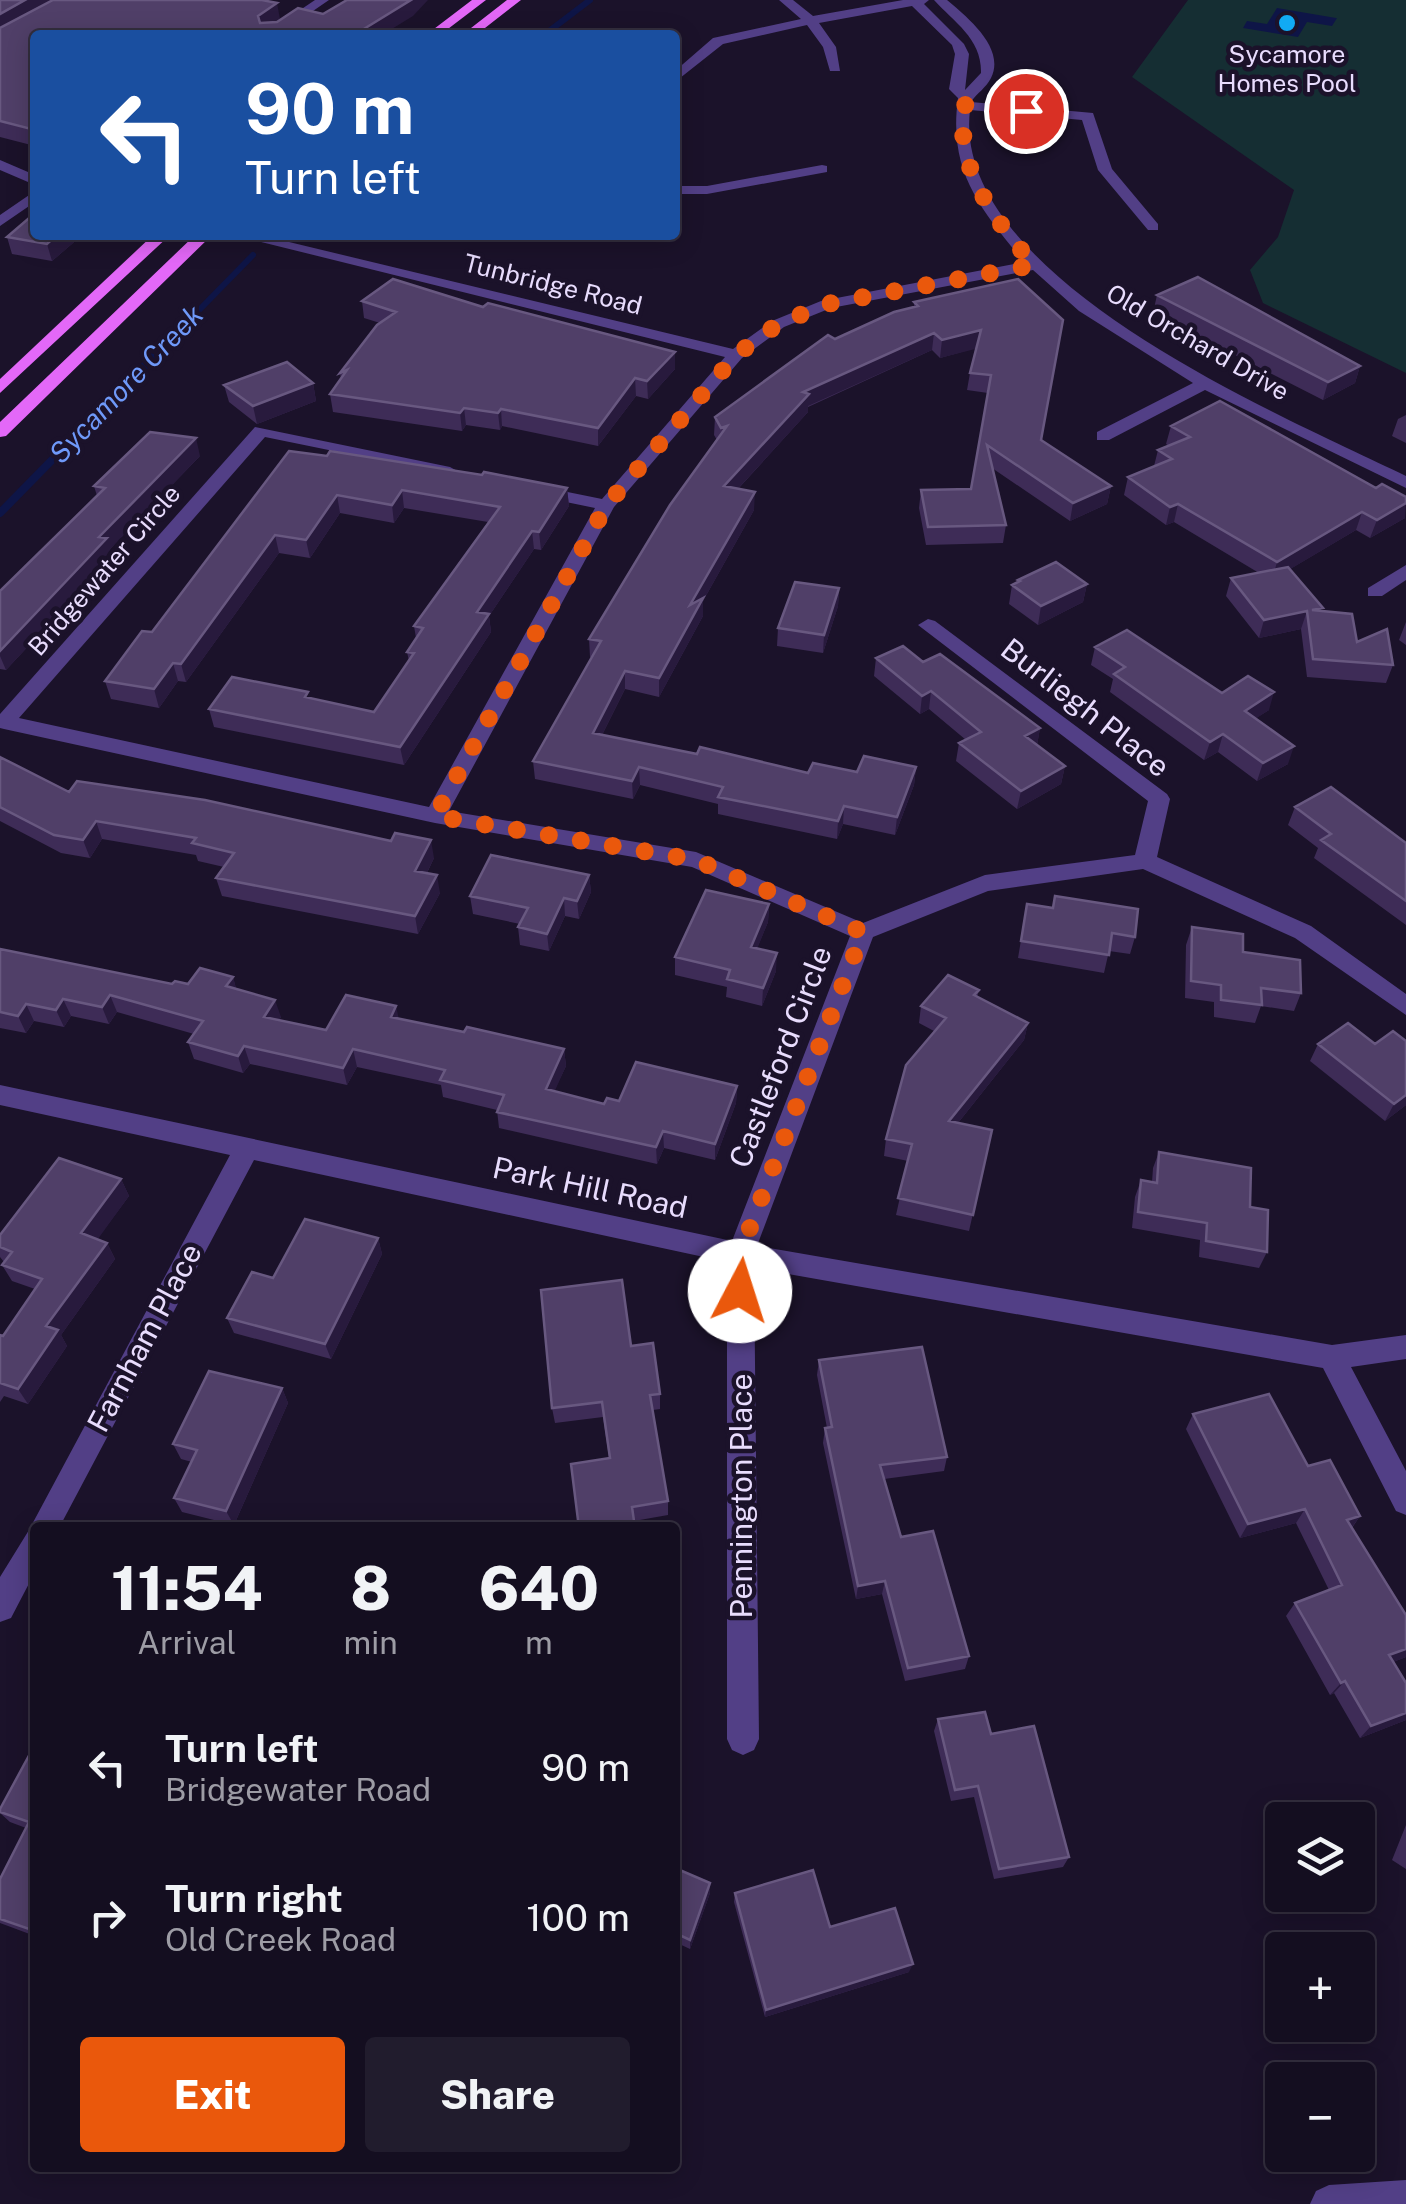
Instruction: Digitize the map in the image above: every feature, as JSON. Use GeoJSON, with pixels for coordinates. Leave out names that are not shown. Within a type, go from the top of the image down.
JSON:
{"type":"FeatureCollection","features":[{"type":"Feature","properties":{"kind":"main road"},"geometry":{"type":"LineString","coordinates":[[439,30],[480,0]]}},
{"type":"Feature","properties":{"kind":"main road"},"geometry":{"type":"LineString","coordinates":[[475,30],[515,0]]}},
{"type":"Feature","properties":{"kind":"main road"},"geometry":{"type":"LineString","coordinates":[[0,388],[157,240]]}},
{"type":"Feature","properties":{"kind":"main road"},"geometry":{"type":"LineString","coordinates":[[0,432],[199,240]]}},
{"type":"Feature","properties":{"kind":"street"},"geometry":{"type":"LineString","coordinates":[[277,30],[323,0]]}},
{"type":"Feature","properties":{"kind":"street"},"geometry":{"type":"LineString","coordinates":[[785,0],[812,21],[833,48],[835,68]]}},
{"type":"Feature","properties":{"kind":"street"},"geometry":{"type":"LineString","coordinates":[[940,0],[971,27],[989,59],[976,91],[964,101]]}},
{"type":"Feature","properties":{"kind":"street"},"geometry":{"type":"LineString","coordinates":[[680,74],[718,40],[918,1]]}},
{"type":"Feature","properties":{"kind":"street","name":"Old Orchard Drive"},"geometry":{"type":"LineString","coordinates":[[918,1],[958,44],[962,54],[956,89],[964,101],[960,127],[979,192],[1000,227],[1034,265],[1117,330],[1207,382],[1406,483]]}},
{"type":"Feature","properties":{"kind":"street"},"geometry":{"type":"LineString","coordinates":[[964,101],[1088,116],[1106,170],[1153,227]]}},
{"type":"Feature","properties":{"kind":"street"},"geometry":{"type":"LineString","coordinates":[[0,164],[30,179]]}},
{"type":"Feature","properties":{"kind":"street"},"geometry":{"type":"LineString","coordinates":[[680,190],[707,190],[822,169]]}},
{"type":"Feature","properties":{"kind":"street"},"geometry":{"type":"LineString","coordinates":[[0,222],[30,199]]}},
{"type":"Feature","properties":{"kind":"street","name":"Tunbridge Road"},"geometry":{"type":"LineString","coordinates":[[262,240],[736,355]]}},
{"type":"Feature","properties":{"kind":"street"},"geometry":{"type":"LineString","coordinates":[[863,932],[696,860],[435,816],[606,506],[736,355],[778,324],[827,304],[1034,265]]}},
{"type":"Feature","properties":{"kind":"street"},"geometry":{"type":"LineString","coordinates":[[1103,436],[1207,382]]}},
{"type":"Feature","properties":{"kind":"street","name":"Bridgewater Circle"},"geometry":{"type":"LineString","coordinates":[[435,816],[4,722],[261,431],[472,476]]}},
{"type":"Feature","properties":{"kind":"street"},"geometry":{"type":"LineString","coordinates":[[510,485],[606,506]]}},
{"type":"Feature","properties":{"kind":"street"},"geometry":{"type":"LineString","coordinates":[[1375,592],[1406,571]]}},
{"type":"Feature","properties":{"kind":"street","name":"Burliegh Place"},"geometry":{"type":"LineString","coordinates":[[928,625],[1159,799],[1146,861]]}},
{"type":"Feature","properties":{"kind":"street"},"geometry":{"type":"LineString","coordinates":[[1146,861],[1302,932],[1406,1006]]}},
{"type":"Feature","properties":{"kind":"street","name":"Castleford Circle"},"geometry":{"type":"LineString","coordinates":[[740,1254],[863,932],[984,883],[1146,861]]}},
{"type":"Feature","properties":{"kind":"street","name":"Park Hill Road"},"geometry":{"type":"LineString","coordinates":[[0,1095],[740,1254],[1332,1357],[1406,1347]]}},
{"type":"Feature","properties":{"kind":"street","name":"Farnham Place"},"geometry":{"type":"LineString","coordinates":[[46,1522],[247,1148]]}},
{"type":"Feature","properties":{"kind":"street","name":"Pennington Place"},"geometry":{"type":"LineString","coordinates":[[740,1254],[743,1739]]}},
{"type":"Feature","properties":{"kind":"street"},"geometry":{"type":"LineString","coordinates":[[1332,1357],[1406,1501]]}},
{"type":"Feature","properties":{"kind":"street"},"geometry":{"type":"LineString","coordinates":[[0,1607],[30,1551]]}},
{"type":"Feature","properties":{"kind":"street"},"geometry":{"type":"LineString","coordinates":[[1329,2204],[1406,2198]]}},
{"type":"Feature","properties":{"kind":"green space"},"geometry":{"type":"Polygon","coordinates":[[[1188,0],[1406,0],[1406,373],[1263,303],[1250,270],[1278,237],[1294,190],[1132,77],[1188,0]]]}},
{"type":"Feature","properties":{"kind":"shaded area","name":"Sycamore Homes Pool"},"geometry":{"type":"Polygon","coordinates":[[[1277,8],[1337,18],[1332,26],[1307,22],[1298,37],[1243,28],[1247,21],[1267,24],[1277,8]]]}},
{"type":"Feature","properties":{"kind":"building"},"geometry":{"type":"Polygon","coordinates":[[[0,0],[25,0],[0,14],[0,0]]]}},
{"type":"Feature","properties":{"kind":"building"},"geometry":{"type":"Polygon","coordinates":[[[53,0],[277,3],[258,16],[260,23],[277,22],[298,8],[323,14],[347,0],[411,0],[362,30],[30,30],[30,129],[0,121],[0,28],[53,0]]]}},
{"type":"Feature","properties":{"kind":"building"},"geometry":{"type":"Polygon","coordinates":[[[30,217],[30,240],[51,240],[47,244],[7,237],[30,217]]]}},
{"type":"Feature","properties":{"kind":"building"},"geometry":{"type":"Polygon","coordinates":[[[1198,277],[1360,366],[1328,382],[1157,295],[1198,277]]]}},
{"type":"Feature","properties":{"kind":"building"},"geometry":{"type":"Polygon","coordinates":[[[393,279],[483,307],[488,303],[675,352],[647,381],[635,378],[598,428],[501,409],[498,413],[464,408],[460,413],[330,394],[347,370],[340,373],[377,325],[396,312],[362,301],[393,279]]]}},
{"type":"Feature","properties":{"kind":"building"},"geometry":{"type":"Polygon","coordinates":[[[1018,279],[1063,320],[1041,440],[1111,486],[1073,503],[987,445],[1006,525],[928,527],[921,490],[971,489],[991,375],[970,373],[981,330],[942,340],[934,333],[803,392],[809,394],[724,486],[755,492],[690,605],[703,598],[659,678],[625,671],[593,733],[697,754],[700,747],[808,773],[813,763],[857,772],[864,756],[916,767],[897,817],[844,806],[838,821],[718,797],[723,787],[639,767],[632,781],[533,761],[601,641],[589,639],[670,505],[727,426],[721,428],[715,417],[828,335],[835,339],[894,312],[918,306],[914,302],[1018,279]]]}},
{"type":"Feature","properties":{"kind":"building"},"geometry":{"type":"Polygon","coordinates":[[[287,362],[313,383],[253,406],[224,385],[287,362]]]}},
{"type":"Feature","properties":{"kind":"building"},"geometry":{"type":"Polygon","coordinates":[[[1220,401],[1376,488],[1382,484],[1406,497],[1406,503],[1377,520],[1362,512],[1277,562],[1178,504],[1170,507],[1128,477],[1172,459],[1158,450],[1190,437],[1171,426],[1220,401]]]}},
{"type":"Feature","properties":{"kind":"building"},"geometry":{"type":"Polygon","coordinates":[[[150,432],[196,438],[99,537],[107,538],[0,651],[0,591],[105,488],[94,486],[150,432]]]}},
{"type":"Feature","properties":{"kind":"building"},"geometry":{"type":"Polygon","coordinates":[[[289,451],[327,456],[330,451],[482,475],[484,472],[567,488],[539,532],[532,531],[477,612],[489,614],[400,747],[209,709],[232,677],[308,692],[305,697],[374,712],[414,653],[407,652],[423,628],[414,626],[500,507],[402,490],[392,505],[337,495],[306,540],[275,535],[181,664],[173,663],[154,689],[105,681],[142,631],[152,632],[289,451]]]}},
{"type":"Feature","properties":{"kind":"building"},"geometry":{"type":"Polygon","coordinates":[[[1056,562],[1087,584],[1041,606],[1012,585],[1018,580],[1056,562]]]}},
{"type":"Feature","properties":{"kind":"building"},"geometry":{"type":"Polygon","coordinates":[[[1288,567],[1323,608],[1312,610],[1352,614],[1357,642],[1387,629],[1393,665],[1313,659],[1307,611],[1264,620],[1231,578],[1288,567]]]}},
{"type":"Feature","properties":{"kind":"building"},"geometry":{"type":"Polygon","coordinates":[[[795,582],[839,588],[824,635],[778,628],[795,582]]]}},
{"type":"Feature","properties":{"kind":"building"},"geometry":{"type":"Polygon","coordinates":[[[1127,630],[1222,693],[1248,676],[1274,692],[1245,711],[1294,746],[1263,763],[1223,734],[1210,742],[1114,674],[1125,667],[1095,647],[1127,630]]]}},
{"type":"Feature","properties":{"kind":"building"},"geometry":{"type":"Polygon","coordinates":[[[903,646],[923,662],[940,654],[1040,728],[1025,736],[1065,766],[1021,791],[959,743],[981,732],[931,691],[922,696],[876,658],[903,646]]]}},
{"type":"Feature","properties":{"kind":"building"},"geometry":{"type":"Polygon","coordinates":[[[0,757],[69,792],[77,781],[205,800],[391,841],[395,833],[431,840],[415,871],[437,875],[415,916],[216,878],[234,853],[192,843],[196,838],[96,821],[83,840],[54,835],[0,807],[0,757]]]}},
{"type":"Feature","properties":{"kind":"building"},"geometry":{"type":"Polygon","coordinates":[[[1331,787],[1406,843],[1406,901],[1321,840],[1331,834],[1295,807],[1331,787]]]}},
{"type":"Feature","properties":{"kind":"building"},"geometry":{"type":"Polygon","coordinates":[[[491,855],[589,875],[577,901],[564,898],[547,934],[518,927],[528,908],[470,896],[491,855]]]}},
{"type":"Feature","properties":{"kind":"building"},"geometry":{"type":"Polygon","coordinates":[[[706,890],[769,904],[751,947],[777,953],[763,988],[727,979],[730,970],[675,957],[706,890]]]}},
{"type":"Feature","properties":{"kind":"building"},"geometry":{"type":"Polygon","coordinates":[[[1055,896],[1138,909],[1135,937],[1112,933],[1109,955],[1021,941],[1027,904],[1053,908],[1055,896]]]}},
{"type":"Feature","properties":{"kind":"building"},"geometry":{"type":"Polygon","coordinates":[[[1192,927],[1243,934],[1243,952],[1300,960],[1301,993],[1261,988],[1262,1005],[1221,1000],[1221,985],[1191,981],[1192,927]]]}},
{"type":"Feature","properties":{"kind":"building"},"geometry":{"type":"Polygon","coordinates":[[[0,949],[172,984],[188,984],[200,968],[233,977],[226,986],[275,1000],[264,1017],[326,1030],[346,995],[396,1006],[391,1017],[464,1032],[467,1027],[564,1049],[546,1089],[604,1104],[607,1098],[619,1101],[636,1062],[737,1086],[715,1144],[663,1131],[656,1147],[497,1112],[504,1095],[440,1080],[445,1070],[353,1049],[343,1068],[244,1046],[238,1056],[188,1042],[203,1021],[110,995],[102,1007],[63,999],[56,1010],[26,1004],[18,1016],[0,1012],[0,949]]]}},
{"type":"Feature","properties":{"kind":"building"},"geometry":{"type":"Polygon","coordinates":[[[948,975],[979,990],[974,995],[1028,1023],[949,1121],[992,1130],[973,1215],[898,1198],[912,1144],[886,1139],[906,1065],[946,1018],[921,1006],[948,975]]]}},
{"type":"Feature","properties":{"kind":"building"},"geometry":{"type":"Polygon","coordinates":[[[1348,1023],[1375,1044],[1393,1031],[1406,1041],[1406,1095],[1394,1104],[1318,1044],[1348,1023]]]}},
{"type":"Feature","properties":{"kind":"building"},"geometry":{"type":"Polygon","coordinates":[[[1159,1152],[1251,1168],[1250,1207],[1268,1210],[1267,1252],[1206,1241],[1207,1223],[1138,1212],[1141,1180],[1157,1183],[1159,1152]]]}},
{"type":"Feature","properties":{"kind":"building"},"geometry":{"type":"Polygon","coordinates":[[[59,1158],[121,1179],[81,1233],[107,1243],[46,1326],[58,1330],[18,1389],[0,1383],[0,1335],[42,1279],[2,1265],[12,1252],[0,1247],[0,1235],[59,1158]]]}},
{"type":"Feature","properties":{"kind":"building"},"geometry":{"type":"Polygon","coordinates":[[[305,1219],[378,1238],[325,1344],[227,1318],[252,1272],[273,1278],[305,1219]]]}},
{"type":"Feature","properties":{"kind":"building"},"geometry":{"type":"Polygon","coordinates":[[[622,1280],[631,1346],[653,1343],[660,1394],[650,1395],[668,1501],[632,1507],[634,1522],[578,1522],[571,1464],[610,1458],[602,1402],[552,1408],[541,1290],[622,1280]]]}},
{"type":"Feature","properties":{"kind":"building"},"geometry":{"type":"Polygon","coordinates":[[[922,1347],[947,1457],[880,1465],[901,1537],[933,1531],[969,1656],[908,1668],[885,1581],[858,1586],[825,1428],[832,1427],[819,1360],[922,1347]]]}},
{"type":"Feature","properties":{"kind":"building"},"geometry":{"type":"Polygon","coordinates":[[[209,1371],[282,1388],[226,1511],[174,1498],[197,1450],[173,1444],[209,1371]]]}},
{"type":"Feature","properties":{"kind":"building"},"geometry":{"type":"Polygon","coordinates":[[[1269,1394],[1308,1466],[1330,1460],[1360,1516],[1347,1520],[1406,1615],[1406,1649],[1389,1655],[1406,1683],[1406,1713],[1371,1726],[1295,1603],[1342,1585],[1305,1509],[1248,1524],[1193,1414],[1269,1394]]]}},
{"type":"Feature","properties":{"kind":"building"},"geometry":{"type":"Polygon","coordinates":[[[985,1712],[991,1734],[1034,1726],[1069,1857],[999,1869],[978,1786],[955,1790],[938,1719],[985,1712]]]}},
{"type":"Feature","properties":{"kind":"building"},"geometry":{"type":"Polygon","coordinates":[[[30,1754],[30,1929],[0,1919],[0,1879],[29,1822],[0,1809],[30,1754]]]}},
{"type":"Feature","properties":{"kind":"building"},"geometry":{"type":"Polygon","coordinates":[[[680,1870],[710,1883],[690,1940],[680,1935],[680,1870]]]}},
{"type":"Feature","properties":{"kind":"building"},"geometry":{"type":"Polygon","coordinates":[[[813,1870],[830,1927],[895,1908],[913,1964],[766,2010],[735,1893],[813,1870]]]}},
{"type":"Feature","properties":{"kind":"waterway","name":"Sycamore Creek"},"geometry":{"type":"LineString","coordinates":[[551,30],[590,0]]}},
{"type":"Feature","properties":{"kind":"waterway","name":"Sycamore Creek"},"geometry":{"type":"LineString","coordinates":[[161,349],[253,255]]}},
{"type":"Feature","properties":{"kind":"waterway","name":"Sycamore Creek"},"geometry":{"type":"LineString","coordinates":[[0,513],[164,346]]}},
{"type":"Feature","properties":{"kind":"place","name":"Sycamore Homes Pool"},"geometry":{"type":"Point","coordinates":[1287,23]}},
{"type":"Feature","properties":{"kind":"route"},"geometry":{"type":"LineString","coordinates":[[740,1291],[740,1254],[863,932],[696,860],[435,816],[606,506],[736,355],[778,324],[827,304],[1034,265],[1000,227],[979,192],[960,127],[964,105],[1026,111]]}}]}
